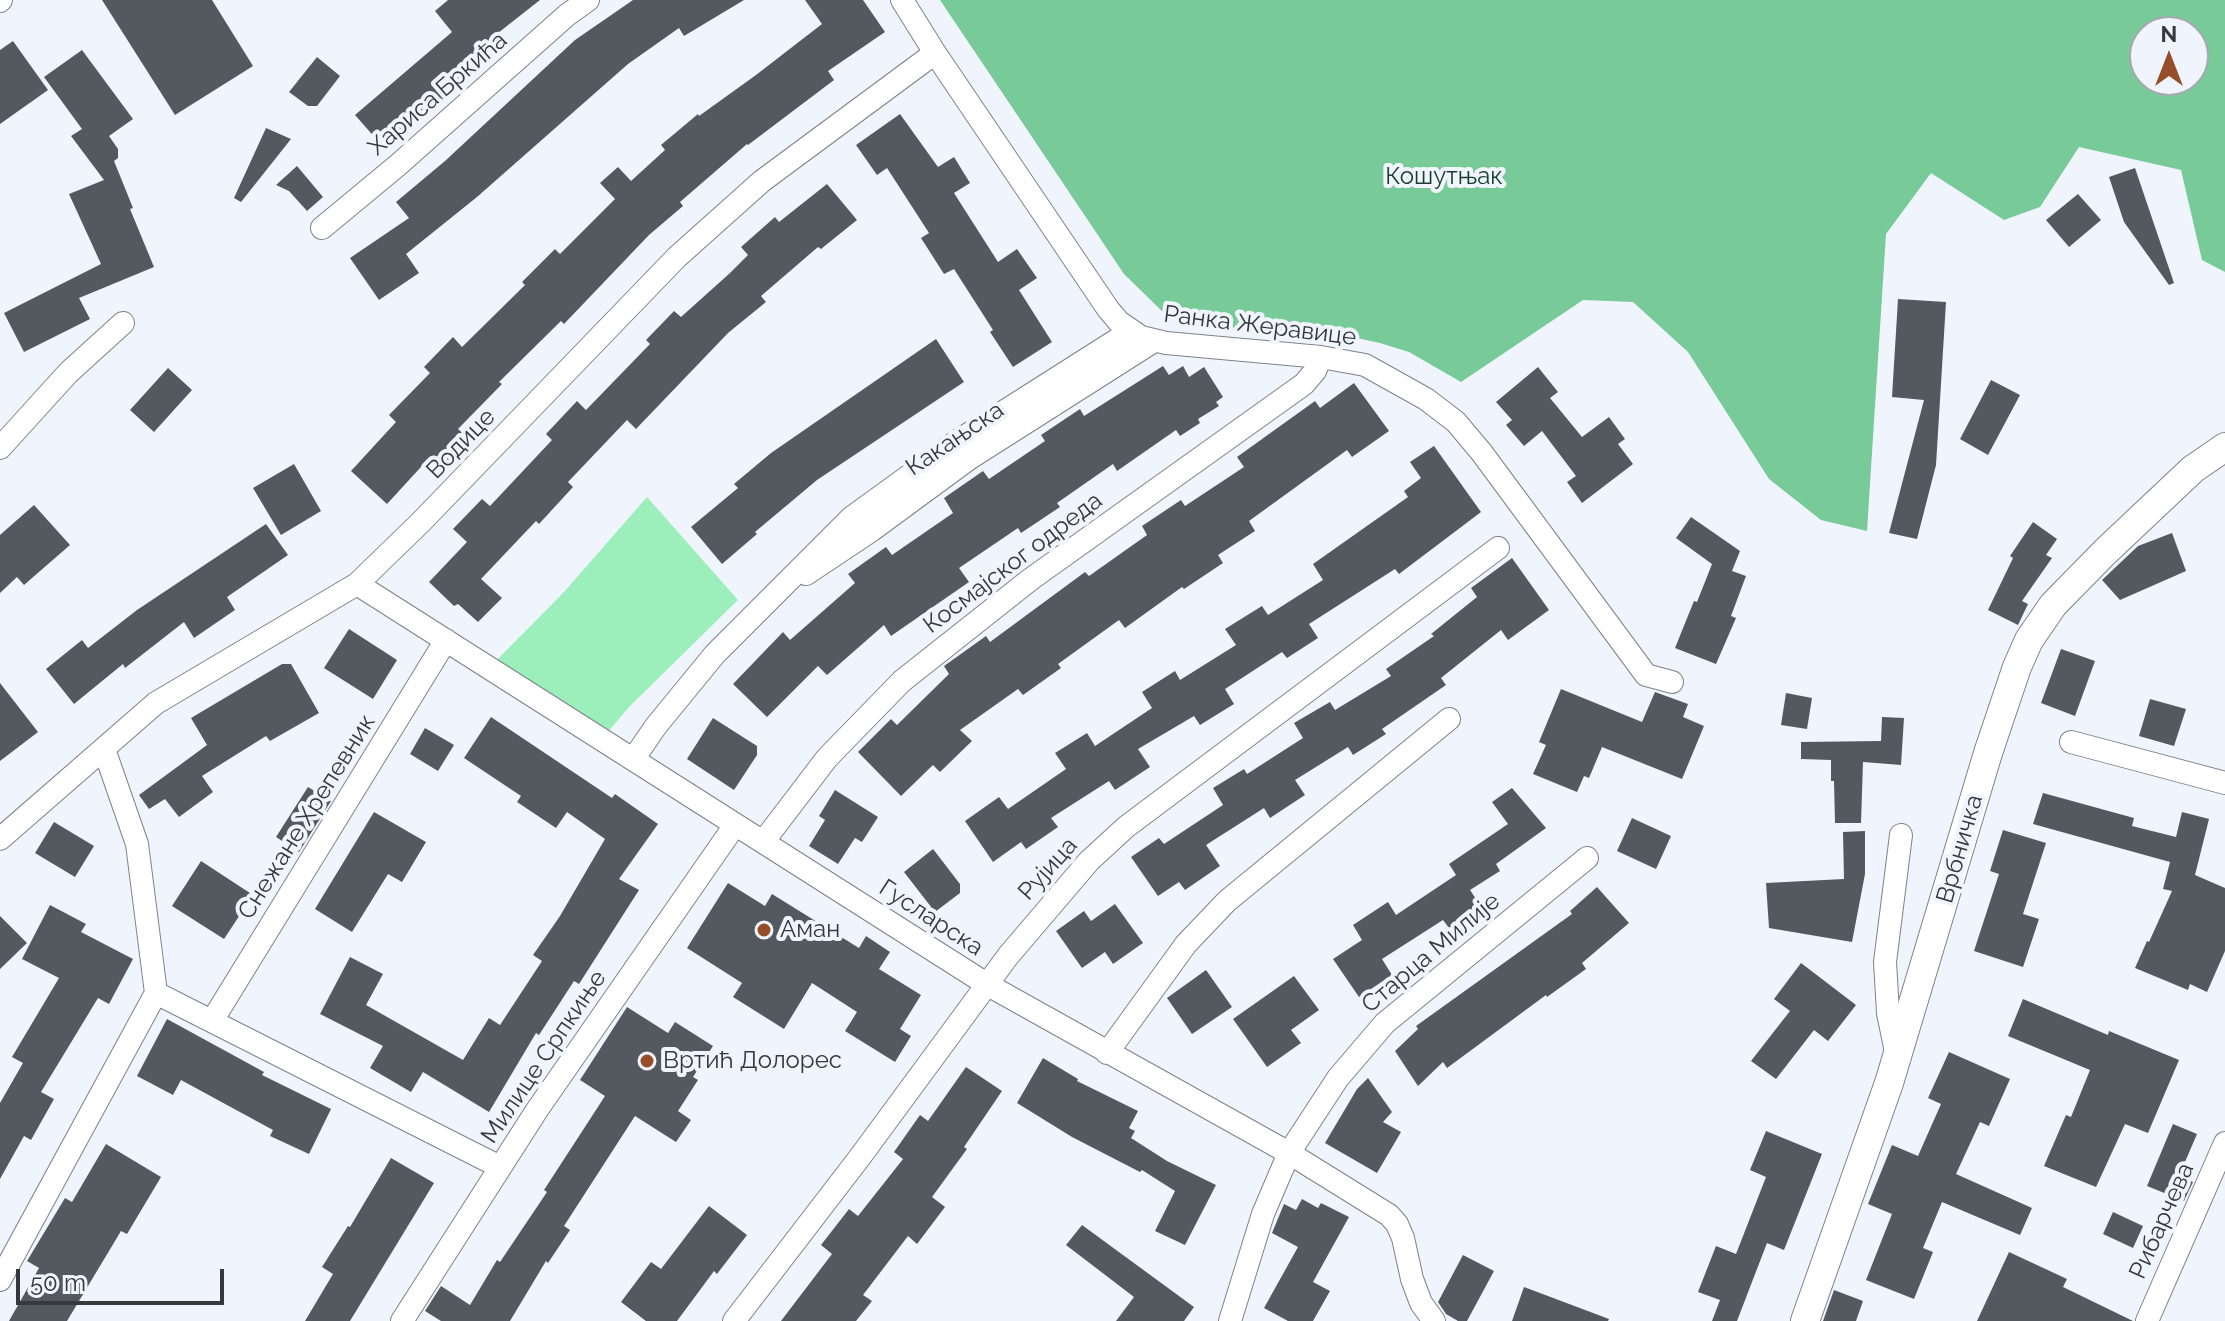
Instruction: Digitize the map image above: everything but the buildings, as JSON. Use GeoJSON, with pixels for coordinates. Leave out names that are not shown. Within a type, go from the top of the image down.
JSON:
{"type":"FeatureCollection","features":[{"type":"Feature","properties":{"kind":"street","name":"Хариса Бркића"},"geometry":{"type":"LineString","coordinates":[[322,228],[588,0]]}},
{"type":"Feature","properties":{"kind":"street","name":"Ранка Жеравице"},"geometry":{"type":"LineString","coordinates":[[902,0],[1108,309],[1131,331],[1154,341],[1321,357],[1365,365],[1426,399],[1456,422],[1482,453],[1646,675],[1672,682]]}},
{"type":"Feature","properties":{"kind":"street","name":"Водице"},"geometry":{"type":"LineString","coordinates":[[0,839],[156,703],[357,584],[677,257],[762,181],[935,53]]}},
{"type":"Feature","properties":{"kind":"street"},"geometry":{"type":"LineString","coordinates":[[0,448],[68,373],[123,323]]}},
{"type":"Feature","properties":{"kind":"street","name":"Какањска"},"geometry":{"type":"LineString","coordinates":[[634,758],[715,654],[851,518],[953,444],[1131,331]]}},
{"type":"Feature","properties":{"kind":"street","name":"Какањска"},"geometry":{"type":"LineString","coordinates":[[787,583],[816,568],[970,458],[1154,341]]}},
{"type":"Feature","properties":{"kind":"street","name":"Космајског одреда"},"geometry":{"type":"LineString","coordinates":[[763,842],[827,758],[902,681],[1031,579],[1304,384],[1321,357]]}},
{"type":"Feature","properties":{"kind":"street","name":"Врбничка"},"geometry":{"type":"LineString","coordinates":[[1805,1321],[1897,1058],[1988,753],[2029,640],[2053,605],[2096,561],[2193,469],[2225,447]]}},
{"type":"Feature","properties":{"kind":"street","name":"Рујица"},"geometry":{"type":"LineString","coordinates":[[734,1321],[1059,893],[1089,861],[1126,827],[1498,548]]}},
{"type":"Feature","properties":{"kind":"street","name":"Гусларска"},"geometry":{"type":"LineString","coordinates":[[357,584],[988,985],[1289,1153],[1389,1215],[1403,1238],[1421,1303],[1434,1321]]}},
{"type":"Feature","properties":{"kind":"street","name":"Снежане Хрепевник"},"geometry":{"type":"LineString","coordinates":[[212,1021],[446,640]]}},
{"type":"Feature","properties":{"kind":"street"},"geometry":{"type":"LineString","coordinates":[[1107,1053],[1186,944],[1227,901],[1449,719]]}},
{"type":"Feature","properties":{"kind":"street"},"geometry":{"type":"LineString","coordinates":[[2071,742],[2225,783]]}},
{"type":"Feature","properties":{"kind":"street"},"geometry":{"type":"LineString","coordinates":[[0,1280],[156,993],[137,844],[104,749]]}},
{"type":"Feature","properties":{"kind":"street","name":"Милице Српкиње"},"geometry":{"type":"LineString","coordinates":[[402,1321],[537,1110],[735,825]]}},
{"type":"Feature","properties":{"kind":"street"},"geometry":{"type":"LineString","coordinates":[[1897,1058],[1888,1013],[1885,962],[1901,835]]}},
{"type":"Feature","properties":{"kind":"street","name":"Старца Милије"},"geometry":{"type":"LineString","coordinates":[[1230,1321],[1263,1214],[1289,1153],[1338,1078],[1385,1023],[1587,858]]}},
{"type":"Feature","properties":{"kind":"street"},"geometry":{"type":"LineString","coordinates":[[156,993],[500,1167]]}},
{"type":"Feature","properties":{"kind":"street","name":"Рибарчева"},"geometry":{"type":"LineString","coordinates":[[2147,1321],[2225,1143]]}},
{"type":"Feature","properties":{"kind":"green space","name":"Кошутњак"},"geometry":{"type":"Polygon","coordinates":[[[940,0],[2225,0],[2225,272],[2202,260],[2181,170],[2079,147],[2040,207],[2004,220],[1931,173],[1886,234],[1867,531],[1821,520],[1769,479],[1688,352],[1633,302],[1583,300],[1461,382],[1409,352],[1380,343],[1352,337],[1241,332],[1197,325],[1164,313],[1124,274],[940,0]]]}},
{"type":"Feature","properties":{"kind":"green space"},"geometry":{"type":"Polygon","coordinates":[[[647,497],[738,600],[629,707],[602,739],[489,668],[564,592],[647,497]]]}},
{"type":"Feature","properties":{"kind":"place","name":"Аман"},"geometry":{"type":"Point","coordinates":[764,930]}},
{"type":"Feature","properties":{"kind":"place","name":"Вртић Долорес"},"geometry":{"type":"Point","coordinates":[647,1061]}}]}
